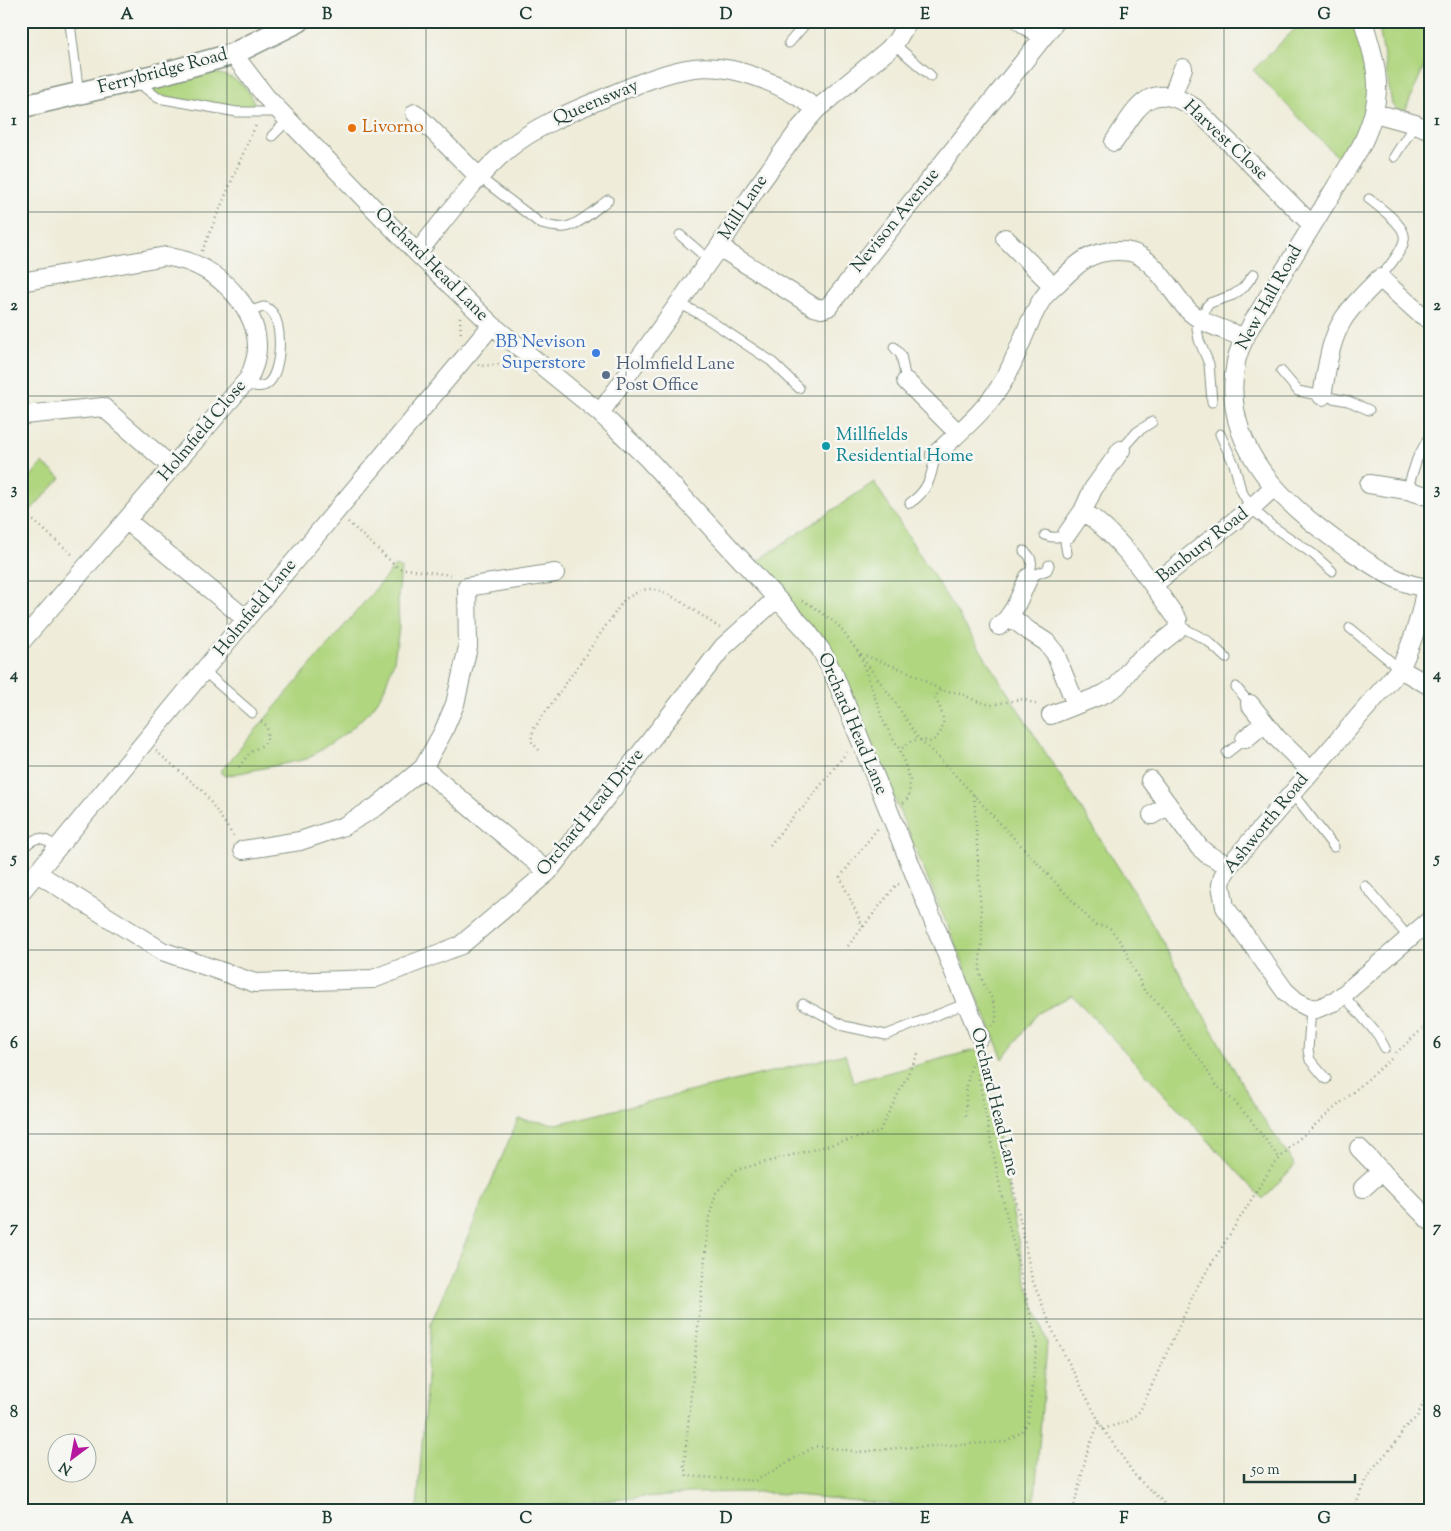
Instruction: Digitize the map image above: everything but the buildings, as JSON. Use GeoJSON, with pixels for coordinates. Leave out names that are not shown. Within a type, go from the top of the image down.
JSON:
{"type":"FeatureCollection","features":[{"type":"Feature","properties":{"kind":"street","name":"Ferrybridge Road"},"geometry":{"type":"LineString","coordinates":[[21,107],[140,79],[233,54],[298,21]]}},
{"type":"Feature","properties":{"kind":"street","name":"Mill Lane"},"geometry":{"type":"LineString","coordinates":[[600,413],[714,254],[777,159],[801,127],[817,109],[894,44],[908,21]]}},
{"type":"Feature","properties":{"kind":"street"},"geometry":{"type":"LineString","coordinates":[[1020,21],[1043,37]]}},
{"type":"Feature","properties":{"kind":"street","name":"Nevison Avenue"},"geometry":{"type":"LineString","coordinates":[[714,254],[814,307],[822,309],[828,306],[1056,21]]}},
{"type":"Feature","properties":{"kind":"street","name":"New Hall Road"},"geometry":{"type":"LineString","coordinates":[[1364,21],[1378,77],[1378,97],[1375,113],[1361,146],[1312,224],[1245,338],[1236,361],[1234,393],[1236,415],[1240,432],[1260,469],[1274,487],[1308,519],[1357,555],[1404,582],[1427,588]]}},
{"type":"Feature","properties":{"kind":"street","name":"Orchard Head Lane"},"geometry":{"type":"LineString","coordinates":[[233,54],[266,97],[417,253],[492,325],[600,413],[646,457],[807,631],[821,650],[835,676],[982,1043]]}},
{"type":"Feature","properties":{"kind":"street","name":"Queensway"},"geometry":{"type":"LineString","coordinates":[[417,253],[479,177],[508,150],[536,130],[569,112],[627,89],[694,68],[722,69],[757,77],[783,87],[817,109]]}},
{"type":"Feature","properties":{"kind":"street"},"geometry":{"type":"LineString","coordinates":[[1172,97],[1184,68]]}},
{"type":"Feature","properties":{"kind":"street","name":"Harvest Close"},"geometry":{"type":"LineString","coordinates":[[1114,142],[1147,98],[1158,96],[1181,99],[1195,108],[1312,224]]}},
{"type":"Feature","properties":{"kind":"street"},"geometry":{"type":"LineString","coordinates":[[415,113],[479,177]]}},
{"type":"Feature","properties":{"kind":"street"},"geometry":{"type":"LineString","coordinates":[[1375,113],[1422,127]]}},
{"type":"Feature","properties":{"kind":"street"},"geometry":{"type":"LineString","coordinates":[[1005,238],[1054,287]]}},
{"type":"Feature","properties":{"kind":"street"},"geometry":{"type":"LineString","coordinates":[[935,455],[984,408],[1004,380],[1044,296],[1071,270],[1092,255],[1103,251],[1136,253],[1160,274],[1188,311],[1201,319],[1245,338]]}},
{"type":"Feature","properties":{"kind":"street","name":"Holmfield Close"},"geometry":{"type":"LineString","coordinates":[[21,282],[166,256],[207,270],[228,286],[250,315],[258,346],[256,361],[249,378],[21,642]]}},
{"type":"Feature","properties":{"kind":"street"},"geometry":{"type":"LineString","coordinates":[[1322,396],[1330,353],[1340,326],[1353,306],[1380,278],[1430,320]]}},
{"type":"Feature","properties":{"kind":"street","name":"Holmfield Lane"},"geometry":{"type":"LineString","coordinates":[[21,892],[492,325]]}},
{"type":"Feature","properties":{"kind":"street"},"geometry":{"type":"LineString","coordinates":[[906,381],[958,433]]}},
{"type":"Feature","properties":{"kind":"street"},"geometry":{"type":"LineString","coordinates":[[22,416],[103,407],[172,467]]}},
{"type":"Feature","properties":{"kind":"street"},"geometry":{"type":"LineString","coordinates":[[1067,534],[1083,511],[1093,490],[1121,450]]}},
{"type":"Feature","properties":{"kind":"street"},"geometry":{"type":"LineString","coordinates":[[1369,484],[1407,490],[1430,497]]}},
{"type":"Feature","properties":{"kind":"street","name":"Banbury Road"},"geometry":{"type":"LineString","coordinates":[[1178,625],[1178,620],[1153,585],[1251,508],[1274,487]]}},
{"type":"Feature","properties":{"kind":"street"},"geometry":{"type":"LineString","coordinates":[[1083,511],[1108,530],[1153,585]]}},
{"type":"Feature","properties":{"kind":"street"},"geometry":{"type":"LineString","coordinates":[[126,520],[246,619]]}},
{"type":"Feature","properties":{"kind":"street"},"geometry":{"type":"LineString","coordinates":[[243,850],[300,841],[344,826],[376,808],[423,768],[443,732],[455,704],[468,647],[467,587],[555,573]]}},
{"type":"Feature","properties":{"kind":"street"},"geometry":{"type":"LineString","coordinates":[[1029,577],[1004,621],[1029,631],[1046,642],[1054,653],[1076,704]]}},
{"type":"Feature","properties":{"kind":"street","name":"Ashworth Road"},"geometry":{"type":"LineString","coordinates":[[1311,1008],[1296,1001],[1285,991],[1225,907],[1221,885],[1223,876],[1229,866],[1400,669],[1418,623],[1427,588]]}},
{"type":"Feature","properties":{"kind":"street","name":"Orchard Head Drive"},"geometry":{"type":"LineString","coordinates":[[37,873],[162,951],[255,982],[373,979],[461,945],[548,872],[723,647],[780,603]]}},
{"type":"Feature","properties":{"kind":"street"},"geometry":{"type":"LineString","coordinates":[[1051,715],[1104,694],[1117,686],[1134,664],[1177,630],[1178,625]]}},
{"type":"Feature","properties":{"kind":"street"},"geometry":{"type":"LineString","coordinates":[[1400,669],[1430,686]]}},
{"type":"Feature","properties":{"kind":"street"},"geometry":{"type":"LineString","coordinates":[[1250,704],[1264,723],[1311,771]]}},
{"type":"Feature","properties":{"kind":"street"},"geometry":{"type":"LineString","coordinates":[[1245,739],[1264,723]]}},
{"type":"Feature","properties":{"kind":"street"},"geometry":{"type":"LineString","coordinates":[[423,768],[548,872]]}},
{"type":"Feature","properties":{"kind":"street"},"geometry":{"type":"LineString","coordinates":[[1150,780],[1199,847],[1206,854],[1229,866]]}},
{"type":"Feature","properties":{"kind":"street"},"geometry":{"type":"LineString","coordinates":[[1152,815],[1168,805]]}},
{"type":"Feature","properties":{"kind":"street"},"geometry":{"type":"LineString","coordinates":[[1311,1008],[1336,1001],[1430,920]]}},
{"type":"Feature","properties":{"kind":"street"},"geometry":{"type":"LineString","coordinates":[[1359,1148],[1429,1219]]}},
{"type":"Feature","properties":{"kind":"street"},"geometry":{"type":"LineString","coordinates":[[1363,1188],[1382,1171]]}},
{"type":"Feature","properties":{"kind":"lane"},"geometry":{"type":"LineString","coordinates":[[79,94],[70,24],[97,22]]}},
{"type":"Feature","properties":{"kind":"lane"},"geometry":{"type":"LineString","coordinates":[[789,43],[806,23]]}},
{"type":"Feature","properties":{"kind":"lane"},"geometry":{"type":"LineString","coordinates":[[894,44],[931,76]]}},
{"type":"Feature","properties":{"kind":"lane"},"geometry":{"type":"LineString","coordinates":[[140,79],[145,88],[158,98],[237,112],[284,116],[272,136]]}},
{"type":"Feature","properties":{"kind":"lane"},"geometry":{"type":"LineString","coordinates":[[1394,157],[1422,127]]}},
{"type":"Feature","properties":{"kind":"lane"},"geometry":{"type":"LineString","coordinates":[[479,177],[541,224],[552,226],[565,227],[573,225],[608,200]]}},
{"type":"Feature","properties":{"kind":"lane"},"geometry":{"type":"LineString","coordinates":[[1369,199],[1400,226],[1405,235],[1403,245],[1380,278]]}},
{"type":"Feature","properties":{"kind":"lane"},"geometry":{"type":"LineString","coordinates":[[680,234],[714,254]]}},
{"type":"Feature","properties":{"kind":"lane"},"geometry":{"type":"LineString","coordinates":[[1212,402],[1209,364],[1199,340],[1197,328],[1210,303],[1233,295],[1243,288],[1254,274]]}},
{"type":"Feature","properties":{"kind":"lane"},"geometry":{"type":"LineString","coordinates":[[678,303],[700,314],[771,361],[799,388]]}},
{"type":"Feature","properties":{"kind":"lane"},"geometry":{"type":"LineString","coordinates":[[244,384],[260,387],[267,385],[273,377],[278,362],[280,345],[278,326],[269,309],[263,307],[248,312]]}},
{"type":"Feature","properties":{"kind":"lane"},"geometry":{"type":"LineString","coordinates":[[894,347],[901,355],[906,381]]}},
{"type":"Feature","properties":{"kind":"lane"},"geometry":{"type":"LineString","coordinates":[[1281,371],[1298,391],[1348,401],[1369,410]]}},
{"type":"Feature","properties":{"kind":"lane"},"geometry":{"type":"LineString","coordinates":[[1121,450],[1137,432],[1152,422]]}},
{"type":"Feature","properties":{"kind":"lane"},"geometry":{"type":"LineString","coordinates":[[1220,434],[1251,508],[1332,571]]}},
{"type":"Feature","properties":{"kind":"lane"},"geometry":{"type":"LineString","coordinates":[[1407,490],[1417,459],[1430,435]]}},
{"type":"Feature","properties":{"kind":"lane"},"geometry":{"type":"LineString","coordinates":[[910,503],[918,498],[932,475],[935,455]]}},
{"type":"Feature","properties":{"kind":"lane"},"geometry":{"type":"LineString","coordinates":[[1045,535],[1051,538],[1058,538],[1067,534]]}},
{"type":"Feature","properties":{"kind":"lane"},"geometry":{"type":"LineString","coordinates":[[1067,534],[1065,542],[1067,553]]}},
{"type":"Feature","properties":{"kind":"lane"},"geometry":{"type":"LineString","coordinates":[[1024,551],[1032,561],[1029,577]]}},
{"type":"Feature","properties":{"kind":"lane"},"geometry":{"type":"LineString","coordinates":[[1029,577],[1047,570],[1049,565]]}},
{"type":"Feature","properties":{"kind":"lane"},"geometry":{"type":"LineString","coordinates":[[1178,625],[1208,641],[1226,658]]}},
{"type":"Feature","properties":{"kind":"lane"},"geometry":{"type":"LineString","coordinates":[[1350,628],[1400,669]]}},
{"type":"Feature","properties":{"kind":"lane"},"geometry":{"type":"LineString","coordinates":[[204,671],[252,713]]}},
{"type":"Feature","properties":{"kind":"lane"},"geometry":{"type":"LineString","coordinates":[[1236,687],[1250,704]]}},
{"type":"Feature","properties":{"kind":"lane"},"geometry":{"type":"LineString","coordinates":[[1227,753],[1245,739]]}},
{"type":"Feature","properties":{"kind":"lane"},"geometry":{"type":"LineString","coordinates":[[1292,793],[1334,847]]}},
{"type":"Feature","properties":{"kind":"lane"},"geometry":{"type":"LineString","coordinates":[[21,851],[26,845],[39,838],[45,838],[58,848]]}},
{"type":"Feature","properties":{"kind":"lane"},"geometry":{"type":"LineString","coordinates":[[1365,886],[1409,938]]}},
{"type":"Feature","properties":{"kind":"lane"},"geometry":{"type":"LineString","coordinates":[[1343,995],[1378,1035],[1385,1048]]}},
{"type":"Feature","properties":{"kind":"lane"},"geometry":{"type":"LineString","coordinates":[[803,1004],[844,1026],[886,1035],[967,1003]]}},
{"type":"Feature","properties":{"kind":"lane"},"geometry":{"type":"LineString","coordinates":[[1311,1008],[1308,1050],[1310,1060],[1326,1079]]}},
{"type":"Feature","properties":{"kind":"path"},"geometry":{"type":"LineString","coordinates":[[196,266],[262,113]]}},
{"type":"Feature","properties":{"kind":"path"},"geometry":{"type":"LineString","coordinates":[[336,511],[398,568],[451,575],[467,587]]}},
{"type":"Feature","properties":{"kind":"path"},"geometry":{"type":"LineString","coordinates":[[21,512],[27,515],[86,567]]}},
{"type":"Feature","properties":{"kind":"path"},"geometry":{"type":"LineString","coordinates":[[539,750],[531,741],[534,730],[624,600],[636,593],[653,589],[666,594],[734,637]]}},
{"type":"Feature","properties":{"kind":"path"},"geometry":{"type":"LineString","coordinates":[[780,603],[800,600],[811,605],[838,625],[895,702],[918,738],[1095,925],[1109,927],[1122,944],[1144,990],[1161,1006],[1172,1020],[1184,1040],[1202,1060],[1215,1084],[1250,1119],[1280,1159]]}},
{"type":"Feature","properties":{"kind":"path"},"geometry":{"type":"LineString","coordinates":[[860,653],[909,672],[942,690],[960,693],[976,701],[991,705],[1023,699],[1040,705],[1051,715]]}},
{"type":"Feature","properties":{"kind":"path"},"geometry":{"type":"LineString","coordinates":[[860,653],[884,723],[900,750],[910,780],[909,797],[890,813],[840,877],[863,927]]}},
{"type":"Feature","properties":{"kind":"path"},"geometry":{"type":"LineString","coordinates":[[900,750],[909,742],[918,738],[931,742],[937,738],[942,728],[943,712],[935,698],[937,693],[942,690]]}},
{"type":"Feature","properties":{"kind":"path"},"geometry":{"type":"LineString","coordinates":[[239,767],[250,754],[266,743],[269,737],[267,726],[252,713]]}},
{"type":"Feature","properties":{"kind":"path"},"geometry":{"type":"LineString","coordinates":[[770,845],[796,813],[802,810],[859,737]]}},
{"type":"Feature","properties":{"kind":"path"},"geometry":{"type":"LineString","coordinates":[[145,743],[204,792],[243,850]]}},
{"type":"Feature","properties":{"kind":"path"},"geometry":{"type":"LineString","coordinates":[[966,1116],[966,1098],[970,1070],[982,1043],[996,1021],[992,997],[980,974],[982,930],[979,908],[978,851],[974,795]]}},
{"type":"Feature","properties":{"kind":"path"},"geometry":{"type":"LineString","coordinates":[[848,946],[897,884],[920,887]]}},
{"type":"Feature","properties":{"kind":"path"},"geometry":{"type":"LineString","coordinates":[[1103,1429],[1129,1421],[1140,1411],[1197,1287],[1271,1168],[1292,1145],[1383,1066],[1430,1022]]}},
{"type":"Feature","properties":{"kind":"path","name":"Orchard Head Lane"},"geometry":{"type":"LineString","coordinates":[[982,1043],[1032,1279],[1055,1336],[1103,1429],[1136,1477],[1172,1510]]}},
{"type":"Feature","properties":{"kind":"path"},"geometry":{"type":"LineString","coordinates":[[918,1054],[879,1132],[736,1170],[716,1193],[709,1217],[684,1466],[687,1476],[755,1480],[816,1446],[860,1452],[1004,1442],[1022,1432],[1028,1422],[1037,1343],[1001,1192],[975,1059]]}},
{"type":"Feature","properties":{"kind":"path"},"geometry":{"type":"LineString","coordinates":[[1354,1510],[1365,1480],[1398,1440],[1404,1428],[1417,1418],[1430,1388]]}},
{"type":"Feature","properties":{"kind":"path"},"geometry":{"type":"LineString","coordinates":[[1073,1510],[1088,1450],[1100,1421]]}},
{"type":"Feature","properties":{"kind":"green space"},"geometry":{"type":"Polygon","coordinates":[[[1303,21],[1355,21],[1371,80],[1369,112],[1343,163],[1253,70],[1303,21]]]}},
{"type":"Feature","properties":{"kind":"green space"},"geometry":{"type":"Polygon","coordinates":[[[1378,21],[1430,21],[1430,62],[1425,64],[1405,111],[1398,110],[1392,105],[1378,21]]]}},
{"type":"Feature","properties":{"kind":"green space"},"geometry":{"type":"Polygon","coordinates":[[[207,72],[230,77],[243,85],[248,90],[255,105],[252,109],[244,110],[157,95],[148,85],[207,72]]]}},
{"type":"Feature","properties":{"kind":"green space"},"geometry":{"type":"Polygon","coordinates":[[[42,463],[61,478],[21,523],[21,488],[42,463]]]}},
{"type":"Feature","properties":{"kind":"green space"},"geometry":{"type":"Polygon","coordinates":[[[874,482],[1134,892],[1256,1108],[1295,1165],[1263,1199],[1072,995],[1037,1014],[1003,1059],[834,654],[753,564],[874,482]]]}},
{"type":"Feature","properties":{"kind":"green space"},"geometry":{"type":"Polygon","coordinates":[[[395,566],[401,568],[398,598],[399,628],[394,661],[383,692],[373,708],[350,730],[307,759],[225,776],[220,772],[395,566]]]}},
{"type":"Feature","properties":{"kind":"green space"},"geometry":{"type":"Polygon","coordinates":[[[975,1050],[983,1056],[1025,1277],[1047,1343],[1034,1510],[955,1510],[762,1492],[691,1493],[543,1506],[530,1510],[417,1510],[431,1323],[518,1119],[557,1124],[845,1054],[853,1082],[975,1050]]]}},
{"type":"Feature","properties":{"kind":"place","name":"Livorno"},"geometry":{"type":"Point","coordinates":[352,128]}},
{"type":"Feature","properties":{"kind":"place","name":"BB Nevison Superstore"},"geometry":{"type":"Point","coordinates":[596,353]}},
{"type":"Feature","properties":{"kind":"place","name":"Holmfield Lane Post Office"},"geometry":{"type":"Point","coordinates":[606,375]}},
{"type":"Feature","properties":{"kind":"place","name":"Millfields Residential Home"},"geometry":{"type":"Point","coordinates":[826,446]}}]}
